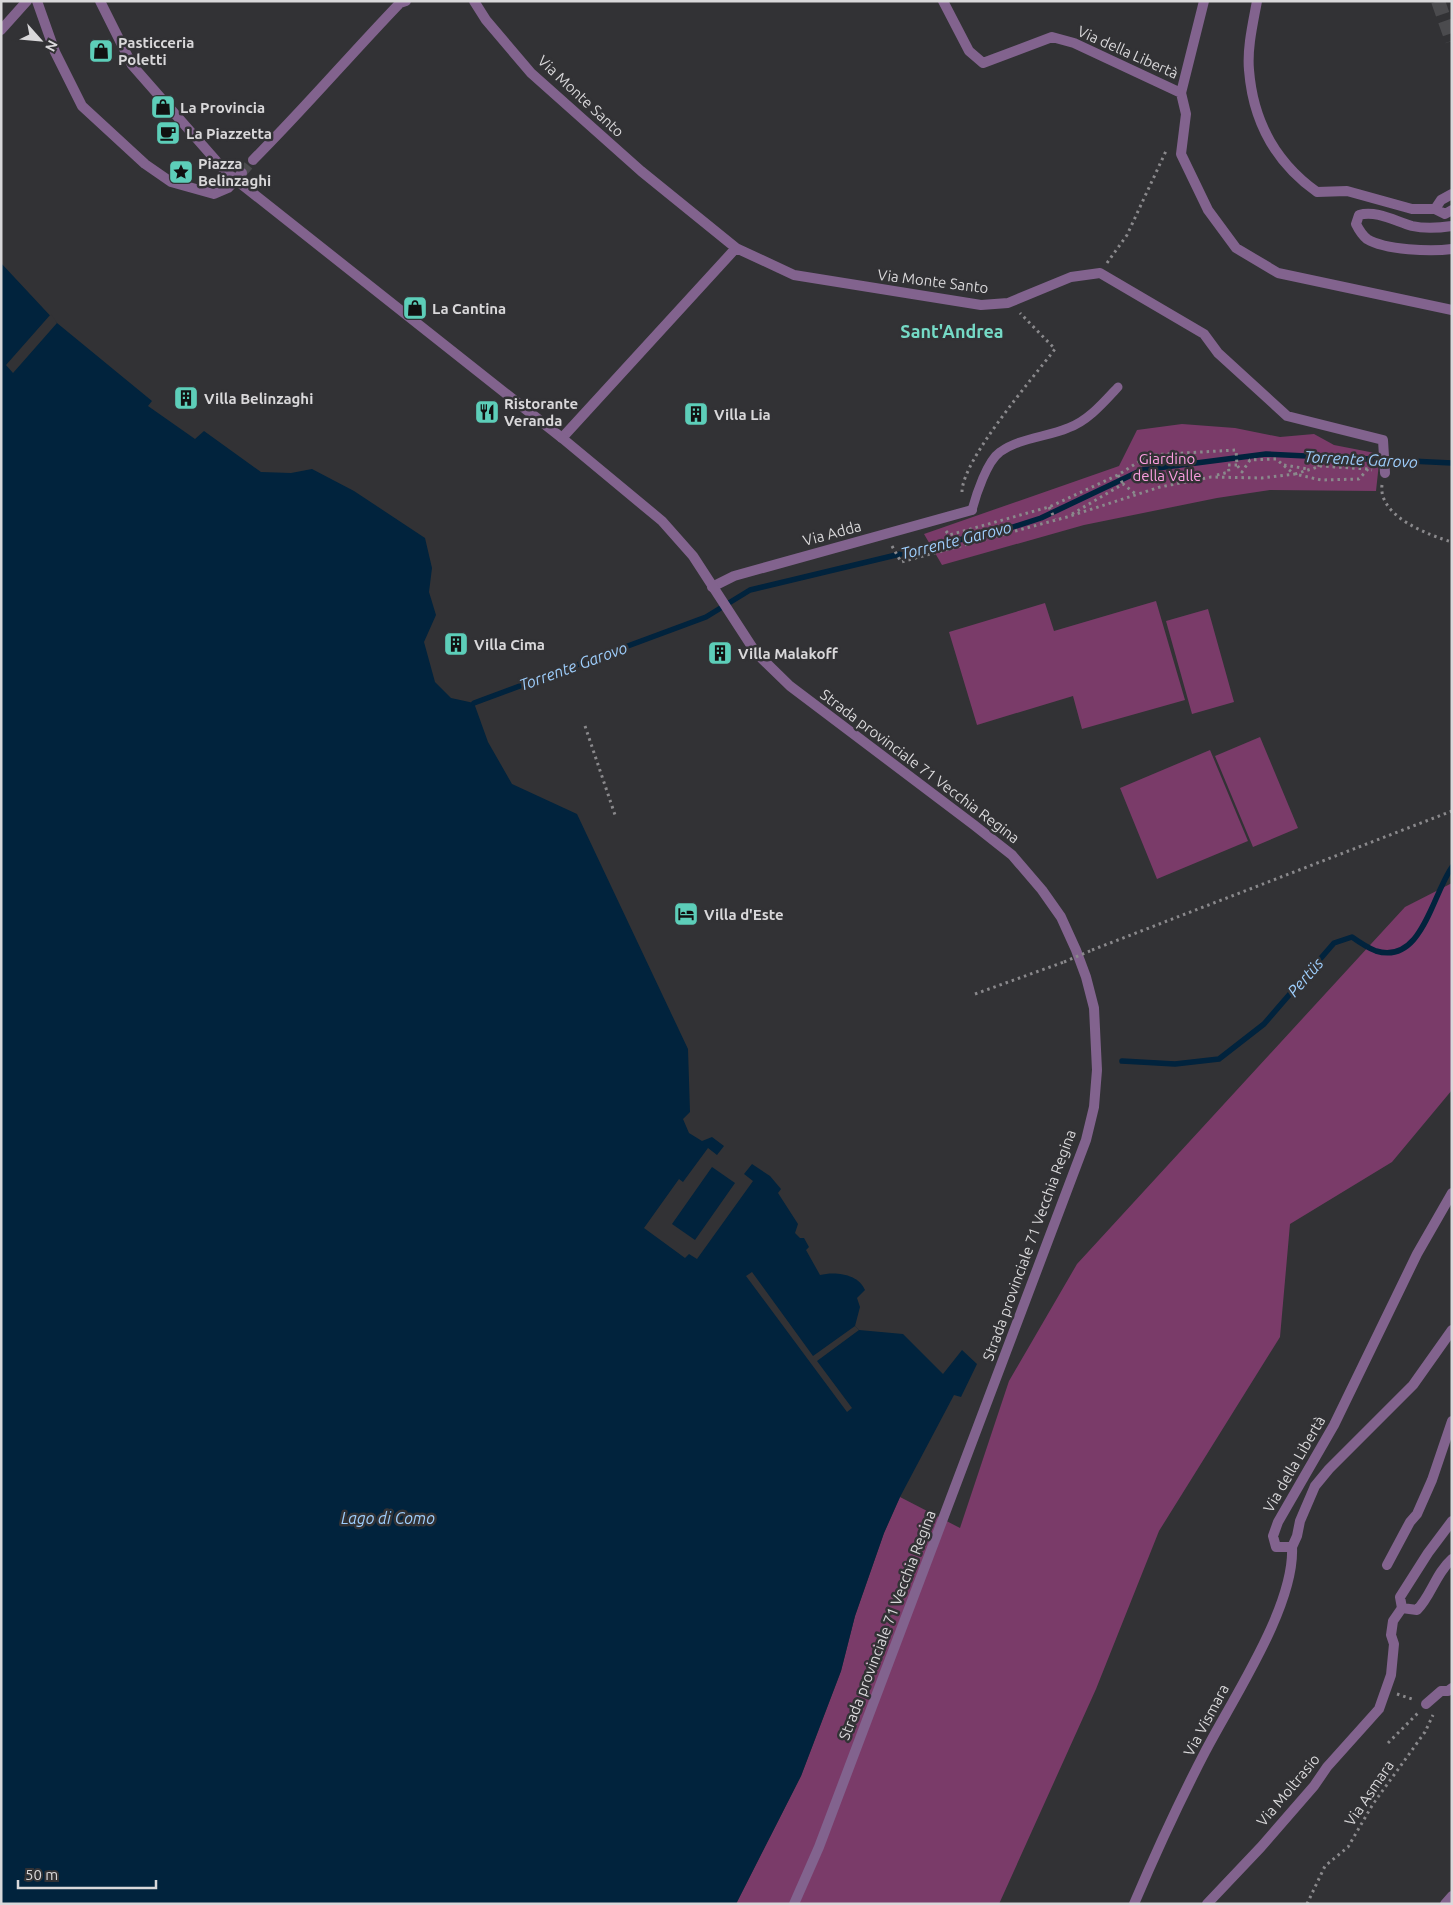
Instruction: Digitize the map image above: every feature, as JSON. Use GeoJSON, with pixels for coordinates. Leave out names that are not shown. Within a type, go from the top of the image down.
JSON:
{"type":"FeatureCollection","features":[{"type":"Feature","properties":{"kind":"street"},"geometry":{"type":"LineString","coordinates":[[1,30],[27,1]]}},
{"type":"Feature","properties":{"kind":"street"},"geometry":{"type":"LineString","coordinates":[[37,1],[55,52],[82,106],[145,164],[171,182],[203,193],[222,192],[239,176]]}},
{"type":"Feature","properties":{"kind":"street","name":"Strada provinciale 71 Vecchia Regina"},"geometry":{"type":"LineString","coordinates":[[100,1],[132,65],[203,149],[239,176],[562,438],[673,531],[693,556],[730,616],[756,653],[790,686],[974,824],[1012,856],[1042,890],[1061,917],[1083,968],[1094,1008],[1097,1040],[1094,1107],[1073,1176],[820,1847],[794,1904]]}},
{"type":"Feature","properties":{"kind":"street"},"geometry":{"type":"LineString","coordinates":[[253,160],[374,30],[400,3],[406,1]]}},
{"type":"Feature","properties":{"kind":"street","name":"Via Monte Santo"},"geometry":{"type":"LineString","coordinates":[[474,1],[486,20],[531,73],[641,171],[736,248],[794,275],[973,304],[1008,302],[1071,277],[1100,273]]}},
{"type":"Feature","properties":{"kind":"street","name":"Via della Libertà"},"geometry":{"type":"LineString","coordinates":[[943,1],[969,51],[983,63],[1052,37],[1074,43],[1181,93],[1186,114],[1181,154],[1208,210],[1236,248],[1278,273],[1452,310]]}},
{"type":"Feature","properties":{"kind":"street"},"geometry":{"type":"LineString","coordinates":[[1181,93],[1204,1]]}},
{"type":"Feature","properties":{"kind":"street"},"geometry":{"type":"LineString","coordinates":[[1257,1],[1249,69],[1260,123],[1288,169],[1317,192],[1347,191],[1412,209],[1435,209],[1445,214],[1452,210]]}},
{"type":"Feature","properties":{"kind":"street"},"geometry":{"type":"LineString","coordinates":[[1435,209],[1441,200],[1452,194]]}},
{"type":"Feature","properties":{"kind":"street"},"geometry":{"type":"LineString","coordinates":[[1452,226],[1437,228],[1414,226],[1368,213],[1358,215],[1356,224],[1367,239],[1380,244],[1398,247],[1452,249]]}},
{"type":"Feature","properties":{"kind":"street"},"geometry":{"type":"LineString","coordinates":[[562,438],[736,248]]}},
{"type":"Feature","properties":{"kind":"street"},"geometry":{"type":"LineString","coordinates":[[1100,273],[1204,334],[1218,353],[1287,416],[1383,440],[1385,473]]}},
{"type":"Feature","properties":{"kind":"street","name":"Via Adda"},"geometry":{"type":"LineString","coordinates":[[712,587],[734,576],[967,511]]}},
{"type":"Feature","properties":{"kind":"street","name":"Via della Libertà"},"geometry":{"type":"LineString","coordinates":[[1452,1193],[1417,1254],[1334,1425],[1278,1522],[1273,1536],[1276,1547],[1292,1547],[1297,1536],[1300,1521],[1315,1486],[1328,1469],[1413,1385],[1452,1330]]}},
{"type":"Feature","properties":{"kind":"street"},"geometry":{"type":"LineString","coordinates":[[1387,1565],[1410,1522],[1418,1514],[1452,1421]]}},
{"type":"Feature","properties":{"kind":"street"},"geometry":{"type":"LineString","coordinates":[[1387,1691],[1392,1668],[1394,1644],[1391,1635],[1393,1622],[1402,1608],[1400,1597],[1428,1553],[1452,1521]]}},
{"type":"Feature","properties":{"kind":"street","name":"Via Vismara"},"geometry":{"type":"LineString","coordinates":[[1134,1904],[1164,1832],[1273,1625],[1288,1585],[1292,1562],[1292,1547]]}},
{"type":"Feature","properties":{"kind":"street"},"geometry":{"type":"LineString","coordinates":[[1402,1608],[1417,1610],[1452,1559]]}},
{"type":"Feature","properties":{"kind":"street"},"geometry":{"type":"LineString","coordinates":[[1426,1704],[1441,1691],[1450,1690]]}},
{"type":"Feature","properties":{"kind":"street","name":"Via Moltrasio"},"geometry":{"type":"LineString","coordinates":[[1207,1904],[1314,1786],[1327,1767],[1379,1709],[1387,1691]]}},
{"type":"Feature","properties":{"kind":"street"},"geometry":{"type":"LineString","coordinates":[[1445,1904],[1452,1896]]}},
{"type":"Feature","properties":{"kind":"lane"},"geometry":{"type":"LineString","coordinates":[[967,511],[979,484],[998,452],[1017,443],[1070,428],[1099,408],[1118,387]]}},
{"type":"Feature","properties":{"kind":"path"},"geometry":{"type":"LineString","coordinates":[[1100,273],[1127,235],[1169,145]]}},
{"type":"Feature","properties":{"kind":"path"},"geometry":{"type":"LineString","coordinates":[[967,511],[962,482],[974,456],[1056,349],[1008,302]]}},
{"type":"Feature","properties":{"kind":"path"},"geometry":{"type":"LineString","coordinates":[[949,536],[1049,507],[1118,476],[1149,455],[1236,450],[1237,465],[1242,472],[1250,460],[1276,459],[1294,474],[1321,480],[1359,479],[1368,469]]}},
{"type":"Feature","properties":{"kind":"path"},"geometry":{"type":"LineString","coordinates":[[1323,451],[1324,461],[1312,462],[1321,466],[1375,470],[1375,477]]}},
{"type":"Feature","properties":{"kind":"path"},"geometry":{"type":"LineString","coordinates":[[886,533],[901,562],[1137,495],[1229,472],[1228,465],[1237,465]]}},
{"type":"Feature","properties":{"kind":"path"},"geometry":{"type":"LineString","coordinates":[[1284,465],[1312,469]]}},
{"type":"Feature","properties":{"kind":"path"},"geometry":{"type":"LineString","coordinates":[[1212,476],[1262,478],[1294,474],[1321,466]]}},
{"type":"Feature","properties":{"kind":"path"},"geometry":{"type":"LineString","coordinates":[[1385,473],[1382,495],[1388,505],[1405,523],[1452,542]]}},
{"type":"Feature","properties":{"kind":"path"},"geometry":{"type":"LineString","coordinates":[[1118,476],[1123,484],[1137,495]]}},
{"type":"Feature","properties":{"kind":"path"},"geometry":{"type":"LineString","coordinates":[[1067,516],[1123,484]]}},
{"type":"Feature","properties":{"kind":"path"},"geometry":{"type":"LineString","coordinates":[[1049,507],[1055,519]]}},
{"type":"Feature","properties":{"kind":"path"},"geometry":{"type":"LineString","coordinates":[[585,726],[615,815]]}},
{"type":"Feature","properties":{"kind":"path"},"geometry":{"type":"LineString","coordinates":[[975,994],[1064,962],[1452,811]]}},
{"type":"Feature","properties":{"kind":"path","name":"Via Asmara"},"geometry":{"type":"LineString","coordinates":[[1307,1904],[1325,1866],[1348,1847],[1372,1804],[1425,1732],[1435,1710],[1450,1690]]}},
{"type":"Feature","properties":{"kind":"path"},"geometry":{"type":"LineString","coordinates":[[1387,1691],[1426,1704],[1388,1744]]}},
{"type":"Feature","properties":{"kind":"green space","name":"Giardino della Valle"},"geometry":{"type":"Polygon","coordinates":[[[1182,424],[1235,428],[1280,437],[1314,434],[1334,445],[1380,454],[1376,491],[1270,490],[1217,498],[1084,525],[942,565],[924,534],[1119,466],[1137,430],[1182,424]]]}},
{"type":"Feature","properties":{"kind":"green space"},"geometry":{"type":"Polygon","coordinates":[[[1156,601],[1185,700],[1082,729],[1073,696],[977,725],[949,632],[1045,603],[1054,631],[1156,601]]]}},
{"type":"Feature","properties":{"kind":"green space"},"geometry":{"type":"Polygon","coordinates":[[[1208,609],[1234,702],[1192,714],[1166,621],[1208,609]]]}},
{"type":"Feature","properties":{"kind":"green space"},"geometry":{"type":"Polygon","coordinates":[[[1260,737],[1298,828],[1253,847],[1215,756],[1260,737]]]}},
{"type":"Feature","properties":{"kind":"green space"},"geometry":{"type":"Polygon","coordinates":[[[1210,750],[1248,841],[1157,879],[1120,788],[1210,750]]]}},
{"type":"Feature","properties":{"kind":"green space"},"geometry":{"type":"Polygon","coordinates":[[[1452,883],[1452,1090],[1392,1162],[1290,1224],[1280,1337],[1159,1531],[1096,1689],[999,1904],[736,1904],[801,1776],[841,1671],[855,1616],[884,1533],[900,1497],[960,1528],[1009,1381],[1077,1264],[1405,907],[1452,883]]]}},
{"type":"Feature","properties":{"kind":"water","name":"Lago di Como"},"geometry":{"type":"Polygon","coordinates":[[[1,263],[57,323],[152,401],[148,406],[195,439],[204,431],[261,472],[291,473],[312,469],[354,491],[425,538],[432,568],[429,592],[436,615],[424,642],[435,682],[451,698],[474,703],[488,742],[512,784],[577,814],[688,1049],[690,1112],[683,1119],[689,1133],[702,1141],[712,1137],[724,1146],[717,1155],[708,1148],[683,1182],[679,1179],[644,1228],[685,1258],[689,1254],[697,1259],[753,1181],[744,1174],[752,1164],[770,1176],[781,1189],[778,1193],[798,1224],[795,1233],[800,1238],[804,1238],[809,1247],[806,1250],[820,1275],[833,1273],[846,1275],[858,1280],[862,1285],[865,1290],[857,1298],[860,1307],[855,1326],[859,1330],[903,1334],[943,1374],[962,1350],[977,1364],[961,1397],[954,1395],[900,1497],[884,1533],[855,1616],[841,1671],[801,1776],[736,1904],[1,1904],[1,263]]]}},
{"type":"Feature","properties":{"kind":"water"},"geometry":{"type":"Polygon","coordinates":[[[712,1167],[735,1183],[695,1240],[672,1224],[712,1167]]]}},
{"type":"Feature","properties":{"kind":"pier"},"geometry":{"type":"Polygon","coordinates":[[[51,314],[57,323],[13,373],[6,365],[51,314]]]}},
{"type":"Feature","properties":{"kind":"pier"},"geometry":{"type":"Polygon","coordinates":[[[752,1272],[813,1356],[855,1326],[859,1330],[817,1361],[852,1408],[847,1412],[746,1276],[752,1272]]]}},
{"type":"Feature","properties":{"kind":"waterway","name":"Torrente Garovo"},"geometry":{"type":"LineString","coordinates":[[474,703],[706,617],[750,590],[1013,527],[1041,518],[1142,470],[1266,454],[1452,463]]}},
{"type":"Feature","properties":{"kind":"waterway","name":"Pertüs"},"geometry":{"type":"LineString","coordinates":[[1122,1061],[1175,1064],[1219,1059],[1264,1024],[1334,943],[1352,937],[1376,951],[1392,953],[1404,948],[1415,938],[1424,925],[1452,867]]}},
{"type":"Feature","properties":{"kind":"tunnel"},"geometry":{"type":"LineString","coordinates":[[1438,1],[1452,41]]}},
{"type":"Feature","properties":{"kind":"tunnel"},"geometry":{"type":"LineString","coordinates":[[242,173],[253,160]]}},
{"type":"Feature","properties":{"kind":"place","name":"Pasticceria Poletti"},"geometry":{"type":"Point","coordinates":[101,51]}},
{"type":"Feature","properties":{"kind":"place","name":"La Provincia"},"geometry":{"type":"Point","coordinates":[163,107]}},
{"type":"Feature","properties":{"kind":"place","name":"La Piazzetta"},"geometry":{"type":"Point","coordinates":[168,133]}},
{"type":"Feature","properties":{"kind":"place","name":"Piazza Belinzaghi"},"geometry":{"type":"Point","coordinates":[181,172]}},
{"type":"Feature","properties":{"kind":"place","name":"La Cantina"},"geometry":{"type":"Point","coordinates":[415,308]}},
{"type":"Feature","properties":{"kind":"place","name":"Villa Belinzaghi"},"geometry":{"type":"Point","coordinates":[186,398]}},
{"type":"Feature","properties":{"kind":"place","name":"Ristorante Veranda"},"geometry":{"type":"Point","coordinates":[487,412]}},
{"type":"Feature","properties":{"kind":"place","name":"Villa Lia"},"geometry":{"type":"Point","coordinates":[696,414]}},
{"type":"Feature","properties":{"kind":"place","name":"Villa Cima"},"geometry":{"type":"Point","coordinates":[456,644]}},
{"type":"Feature","properties":{"kind":"place","name":"Villa Malakoff"},"geometry":{"type":"Point","coordinates":[720,653]}},
{"type":"Feature","properties":{"kind":"place","name":"Villa d'Este"},"geometry":{"type":"Point","coordinates":[686,914]}},
{"type":"Feature","properties":{"kind":"district","name":"Sant'Andrea"},"geometry":{"type":"Point","coordinates":[952,331]}}]}
